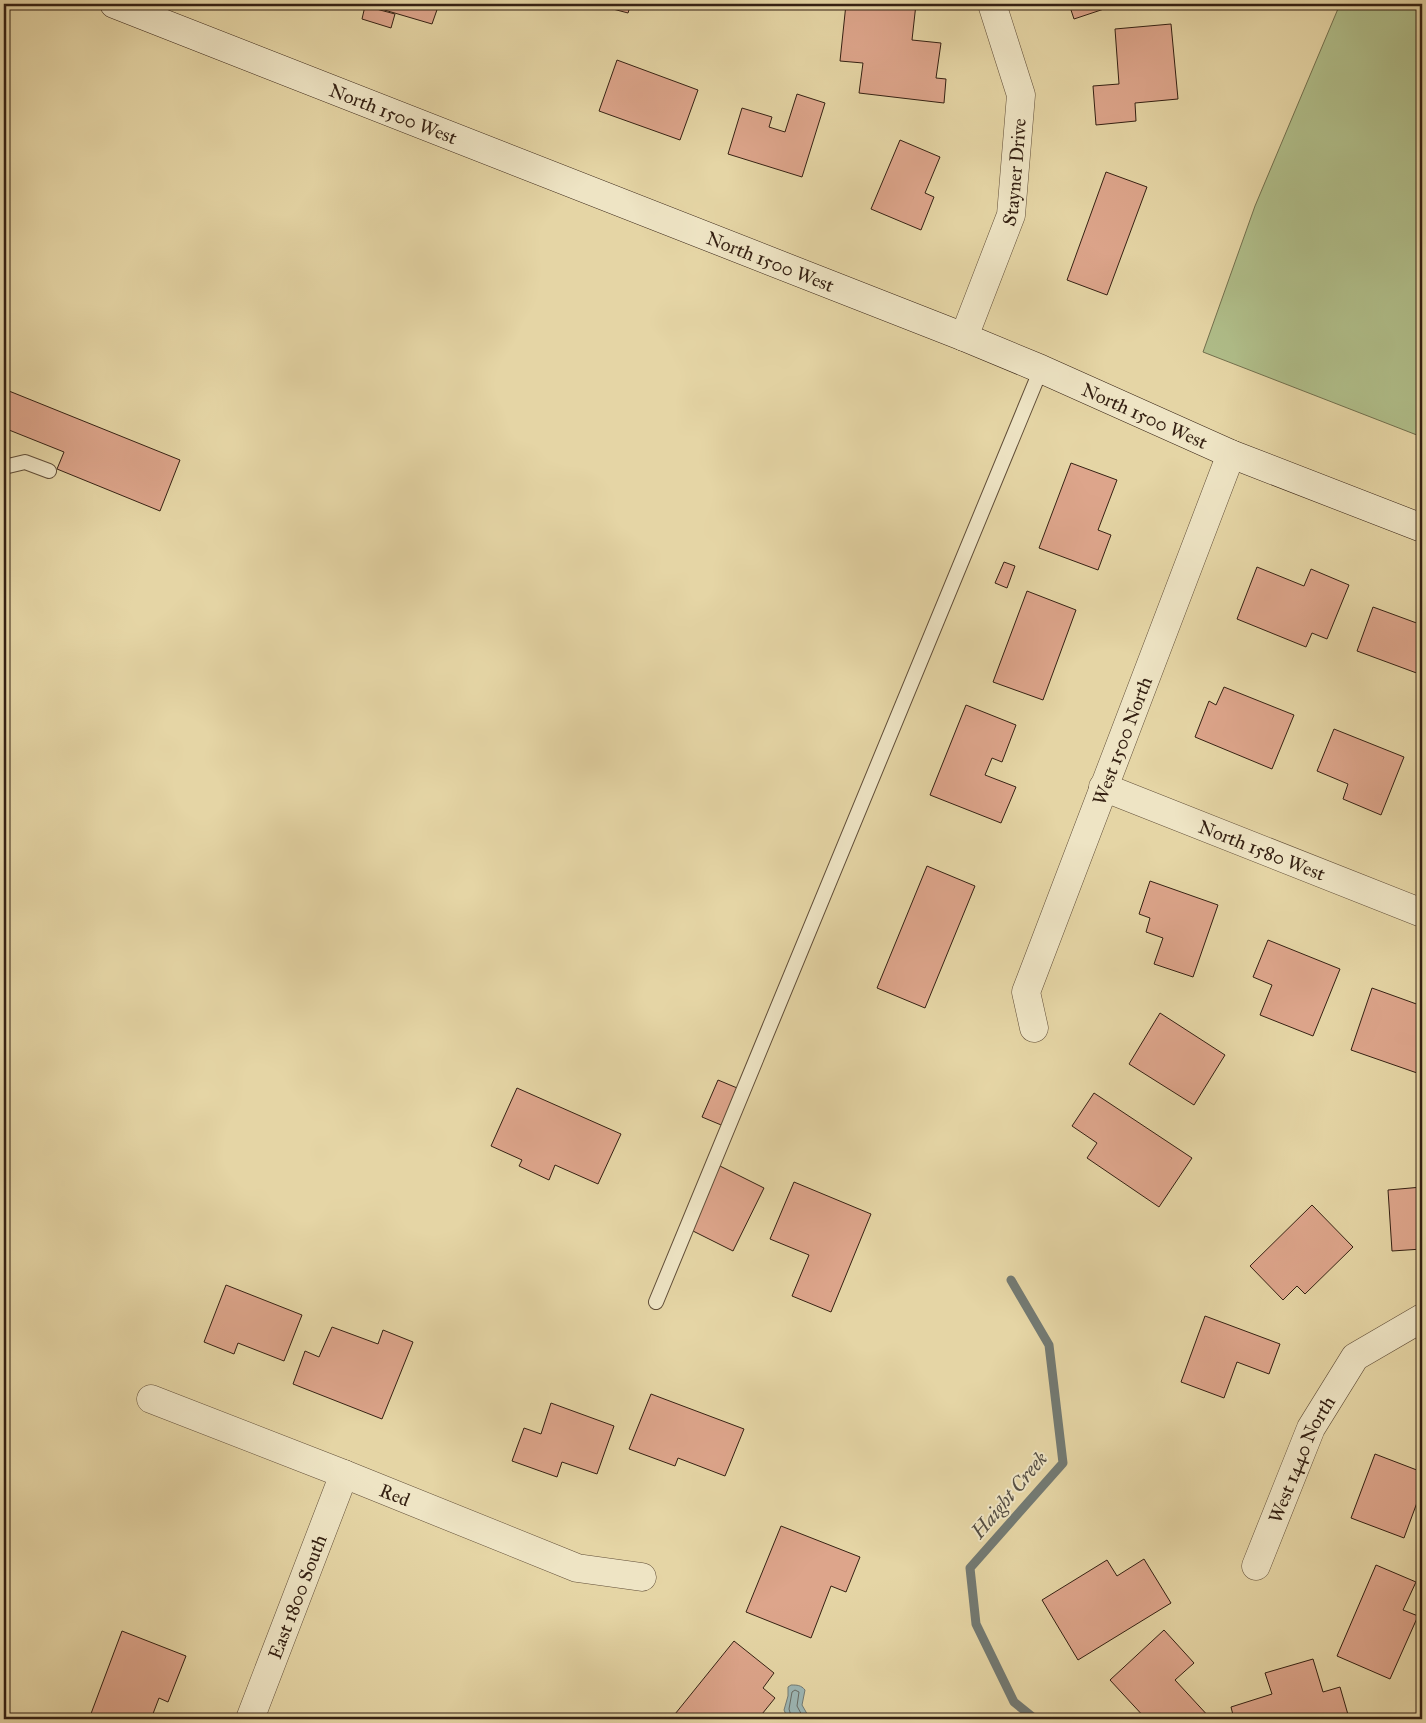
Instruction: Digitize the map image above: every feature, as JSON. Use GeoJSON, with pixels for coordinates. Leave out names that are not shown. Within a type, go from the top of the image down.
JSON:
{"type":"FeatureCollection","features":[{"type":"Feature","properties":{"kind":"street","name":"North 1500 West"},"geometry":{"type":"LineString","coordinates":[[114,4],[964,337],[1041,369],[1231,454],[1422,528]]}},
{"type":"Feature","properties":{"kind":"street","name":"Stayner Drive"},"geometry":{"type":"LineString","coordinates":[[964,337],[1011,216],[1021,95],[992,4]]}},
{"type":"Feature","properties":{"kind":"street","name":"West 1500 North"},"geometry":{"type":"LineString","coordinates":[[1034,1028],[1026,992],[1231,454]]}},
{"type":"Feature","properties":{"kind":"street","name":"North 1580 West"},"geometry":{"type":"LineString","coordinates":[[1103,787],[1422,913]]}},
{"type":"Feature","properties":{"kind":"street","name":"West 1440 North"},"geometry":{"type":"LineString","coordinates":[[1256,1566],[1311,1428],[1355,1357],[1422,1318]]}},
{"type":"Feature","properties":{"kind":"street","name":"Red"},"geometry":{"type":"LineString","coordinates":[[151,1399],[577,1568],[642,1577]]}},
{"type":"Feature","properties":{"kind":"street","name":"East 1800 South"},"geometry":{"type":"LineString","coordinates":[[250,1719],[344,1474]]}},
{"type":"Feature","properties":{"kind":"lane"},"geometry":{"type":"LineString","coordinates":[[656,1302],[1041,369]]}},
{"type":"Feature","properties":{"kind":"lane"},"geometry":{"type":"LineString","coordinates":[[4,468],[26,462],[49,471]]}},
{"type":"Feature","properties":{"kind":"green space"},"geometry":{"type":"Polygon","coordinates":[[[1340,4],[1422,4],[1422,437],[1203,352],[1255,206],[1340,4]]]}},
{"type":"Feature","properties":{"kind":"water"},"geometry":{"type":"Polygon","coordinates":[[[791,1685],[802,1687],[805,1690],[802,1705],[810,1719],[788,1719],[784,1710],[788,1696],[788,1687],[791,1685]]]}},
{"type":"Feature","properties":{"kind":"building"},"geometry":{"type":"Polygon","coordinates":[[[364,4],[439,4],[432,24],[364,4]]]}},
{"type":"Feature","properties":{"kind":"building"},"geometry":{"type":"Polygon","coordinates":[[[594,4],[631,4],[628,13],[594,4]]]}},
{"type":"Feature","properties":{"kind":"building"},"geometry":{"type":"Polygon","coordinates":[[[846,4],[916,4],[912,40],[941,43],[936,78],[946,79],[944,103],[859,93],[863,63],[840,61],[846,4]]]}},
{"type":"Feature","properties":{"kind":"building"},"geometry":{"type":"Polygon","coordinates":[[[1069,4],[1112,4],[1113,6],[1074,19],[1069,4]]]}},
{"type":"Feature","properties":{"kind":"building"},"geometry":{"type":"Polygon","coordinates":[[[365,6],[395,14],[391,28],[362,19],[365,6]]]}},
{"type":"Feature","properties":{"kind":"building"},"geometry":{"type":"Polygon","coordinates":[[[1171,24],[1178,99],[1135,103],[1136,121],[1096,125],[1093,86],[1119,84],[1115,29],[1171,24]]]}},
{"type":"Feature","properties":{"kind":"building"},"geometry":{"type":"Polygon","coordinates":[[[617,60],[698,90],[680,140],[599,111],[617,60]]]}},
{"type":"Feature","properties":{"kind":"building"},"geometry":{"type":"Polygon","coordinates":[[[797,94],[825,103],[802,177],[728,154],[742,108],[772,117],[769,127],[785,132],[797,94]]]}},
{"type":"Feature","properties":{"kind":"building"},"geometry":{"type":"Polygon","coordinates":[[[900,140],[940,157],[925,193],[934,197],[921,230],[871,209],[900,140]]]}},
{"type":"Feature","properties":{"kind":"building"},"geometry":{"type":"Polygon","coordinates":[[[1106,172],[1147,187],[1107,295],[1067,280],[1106,172]]]}},
{"type":"Feature","properties":{"kind":"building"},"geometry":{"type":"Polygon","coordinates":[[[4,389],[180,460],[160,511],[57,469],[64,452],[4,428],[4,389]]]}},
{"type":"Feature","properties":{"kind":"building"},"geometry":{"type":"Polygon","coordinates":[[[1071,463],[1117,480],[1098,530],[1111,535],[1098,570],[1039,548],[1071,463]]]}},
{"type":"Feature","properties":{"kind":"building"},"geometry":{"type":"Polygon","coordinates":[[[1004,562],[1015,566],[1007,588],[995,583],[1004,562]]]}},
{"type":"Feature","properties":{"kind":"building"},"geometry":{"type":"Polygon","coordinates":[[[1257,567],[1304,586],[1311,569],[1349,585],[1327,639],[1312,633],[1306,647],[1237,619],[1257,567]]]}},
{"type":"Feature","properties":{"kind":"building"},"geometry":{"type":"Polygon","coordinates":[[[1027,591],[1076,610],[1043,700],[993,682],[1027,591]]]}},
{"type":"Feature","properties":{"kind":"building"},"geometry":{"type":"Polygon","coordinates":[[[1373,607],[1422,625],[1422,675],[1357,651],[1373,607]]]}},
{"type":"Feature","properties":{"kind":"building"},"geometry":{"type":"Polygon","coordinates":[[[1224,687],[1294,715],[1272,769],[1195,737],[1209,701],[1216,705],[1224,687]]]}},
{"type":"Feature","properties":{"kind":"building"},"geometry":{"type":"Polygon","coordinates":[[[966,705],[1016,725],[1002,762],[992,758],[985,775],[1016,787],[1001,823],[930,795],[966,705]]]}},
{"type":"Feature","properties":{"kind":"building"},"geometry":{"type":"Polygon","coordinates":[[[1334,729],[1404,757],[1381,815],[1343,799],[1348,784],[1317,771],[1334,729]]]}},
{"type":"Feature","properties":{"kind":"building"},"geometry":{"type":"Polygon","coordinates":[[[927,866],[975,886],[925,1008],[877,988],[927,866]]]}},
{"type":"Feature","properties":{"kind":"building"},"geometry":{"type":"Polygon","coordinates":[[[1150,881],[1218,905],[1193,977],[1154,964],[1163,938],[1146,932],[1150,918],[1139,914],[1150,881]]]}},
{"type":"Feature","properties":{"kind":"building"},"geometry":{"type":"Polygon","coordinates":[[[1268,940],[1340,969],[1313,1036],[1260,1015],[1272,985],[1253,977],[1268,940]]]}},
{"type":"Feature","properties":{"kind":"building"},"geometry":{"type":"Polygon","coordinates":[[[1372,988],[1422,1006],[1420,1023],[1422,1024],[1422,1068],[1420,1074],[1351,1050],[1372,988]]]}},
{"type":"Feature","properties":{"kind":"building"},"geometry":{"type":"Polygon","coordinates":[[[1160,1013],[1225,1055],[1194,1105],[1129,1064],[1160,1013]]]}},
{"type":"Feature","properties":{"kind":"building"},"geometry":{"type":"Polygon","coordinates":[[[718,1080],[742,1090],[726,1127],[702,1117],[718,1080]]]}},
{"type":"Feature","properties":{"kind":"building"},"geometry":{"type":"Polygon","coordinates":[[[517,1088],[621,1134],[598,1184],[555,1165],[549,1180],[519,1166],[522,1160],[491,1146],[517,1088]]]}},
{"type":"Feature","properties":{"kind":"building"},"geometry":{"type":"Polygon","coordinates":[[[1094,1093],[1192,1158],[1159,1207],[1087,1158],[1097,1143],[1072,1126],[1094,1093]]]}},
{"type":"Feature","properties":{"kind":"building"},"geometry":{"type":"Polygon","coordinates":[[[720,1166],[764,1188],[733,1251],[689,1229],[720,1166]]]}},
{"type":"Feature","properties":{"kind":"building"},"geometry":{"type":"Polygon","coordinates":[[[794,1182],[871,1214],[831,1312],[792,1296],[809,1255],[770,1239],[794,1182]]]}},
{"type":"Feature","properties":{"kind":"building"},"geometry":{"type":"Polygon","coordinates":[[[1422,1187],[1422,1249],[1392,1251],[1388,1190],[1422,1187]]]}},
{"type":"Feature","properties":{"kind":"building"},"geometry":{"type":"Polygon","coordinates":[[[1312,1205],[1353,1247],[1305,1294],[1297,1286],[1283,1300],[1250,1266],[1312,1205]]]}},
{"type":"Feature","properties":{"kind":"building"},"geometry":{"type":"Polygon","coordinates":[[[226,1285],[302,1315],[284,1361],[238,1343],[234,1354],[204,1342],[226,1285]]]}},
{"type":"Feature","properties":{"kind":"building"},"geometry":{"type":"Polygon","coordinates":[[[1205,1316],[1280,1344],[1269,1374],[1237,1362],[1224,1398],[1181,1382],[1205,1316]]]}},
{"type":"Feature","properties":{"kind":"building"},"geometry":{"type":"Polygon","coordinates":[[[332,1327],[378,1344],[383,1330],[413,1342],[382,1419],[293,1384],[305,1351],[319,1357],[332,1327]]]}},
{"type":"Feature","properties":{"kind":"building"},"geometry":{"type":"Polygon","coordinates":[[[651,1394],[744,1429],[725,1476],[678,1458],[675,1466],[629,1449],[651,1394]]]}},
{"type":"Feature","properties":{"kind":"building"},"geometry":{"type":"Polygon","coordinates":[[[551,1403],[614,1426],[597,1474],[562,1462],[557,1477],[512,1461],[524,1428],[541,1434],[551,1403]]]}},
{"type":"Feature","properties":{"kind":"building"},"geometry":{"type":"Polygon","coordinates":[[[1375,1454],[1422,1472],[1422,1489],[1404,1538],[1351,1518],[1375,1454]]]}},
{"type":"Feature","properties":{"kind":"building"},"geometry":{"type":"Polygon","coordinates":[[[781,1526],[860,1557],[846,1592],[831,1586],[811,1638],[746,1612],[781,1526]]]}},
{"type":"Feature","properties":{"kind":"building"},"geometry":{"type":"Polygon","coordinates":[[[1144,1559],[1171,1603],[1078,1660],[1042,1600],[1107,1560],[1117,1576],[1144,1559]]]}},
{"type":"Feature","properties":{"kind":"building"},"geometry":{"type":"Polygon","coordinates":[[[1376,1565],[1416,1582],[1403,1610],[1418,1616],[1390,1679],[1337,1656],[1376,1565]]]}},
{"type":"Feature","properties":{"kind":"building"},"geometry":{"type":"Polygon","coordinates":[[[1164,1630],[1194,1663],[1175,1680],[1211,1719],[1146,1719],[1110,1680],[1164,1630]]]}},
{"type":"Feature","properties":{"kind":"building"},"geometry":{"type":"Polygon","coordinates":[[[122,1631],[186,1656],[168,1702],[159,1698],[151,1719],[89,1719],[122,1631]]]}},
{"type":"Feature","properties":{"kind":"building"},"geometry":{"type":"Polygon","coordinates":[[[734,1641],[774,1673],[763,1688],[775,1698],[758,1719],[671,1719],[734,1641]]]}},
{"type":"Feature","properties":{"kind":"building"},"geometry":{"type":"Polygon","coordinates":[[[1313,1659],[1323,1692],[1340,1687],[1349,1718],[1234,1719],[1231,1707],[1272,1694],[1265,1673],[1313,1659]]]}},
{"type":"Feature","properties":{"kind":"waterway","name":"Haight Creek"},"geometry":{"type":"LineString","coordinates":[[1011,1280],[1049,1345],[1063,1463],[970,1568],[976,1624],[1014,1702],[1035,1719]]}}]}
